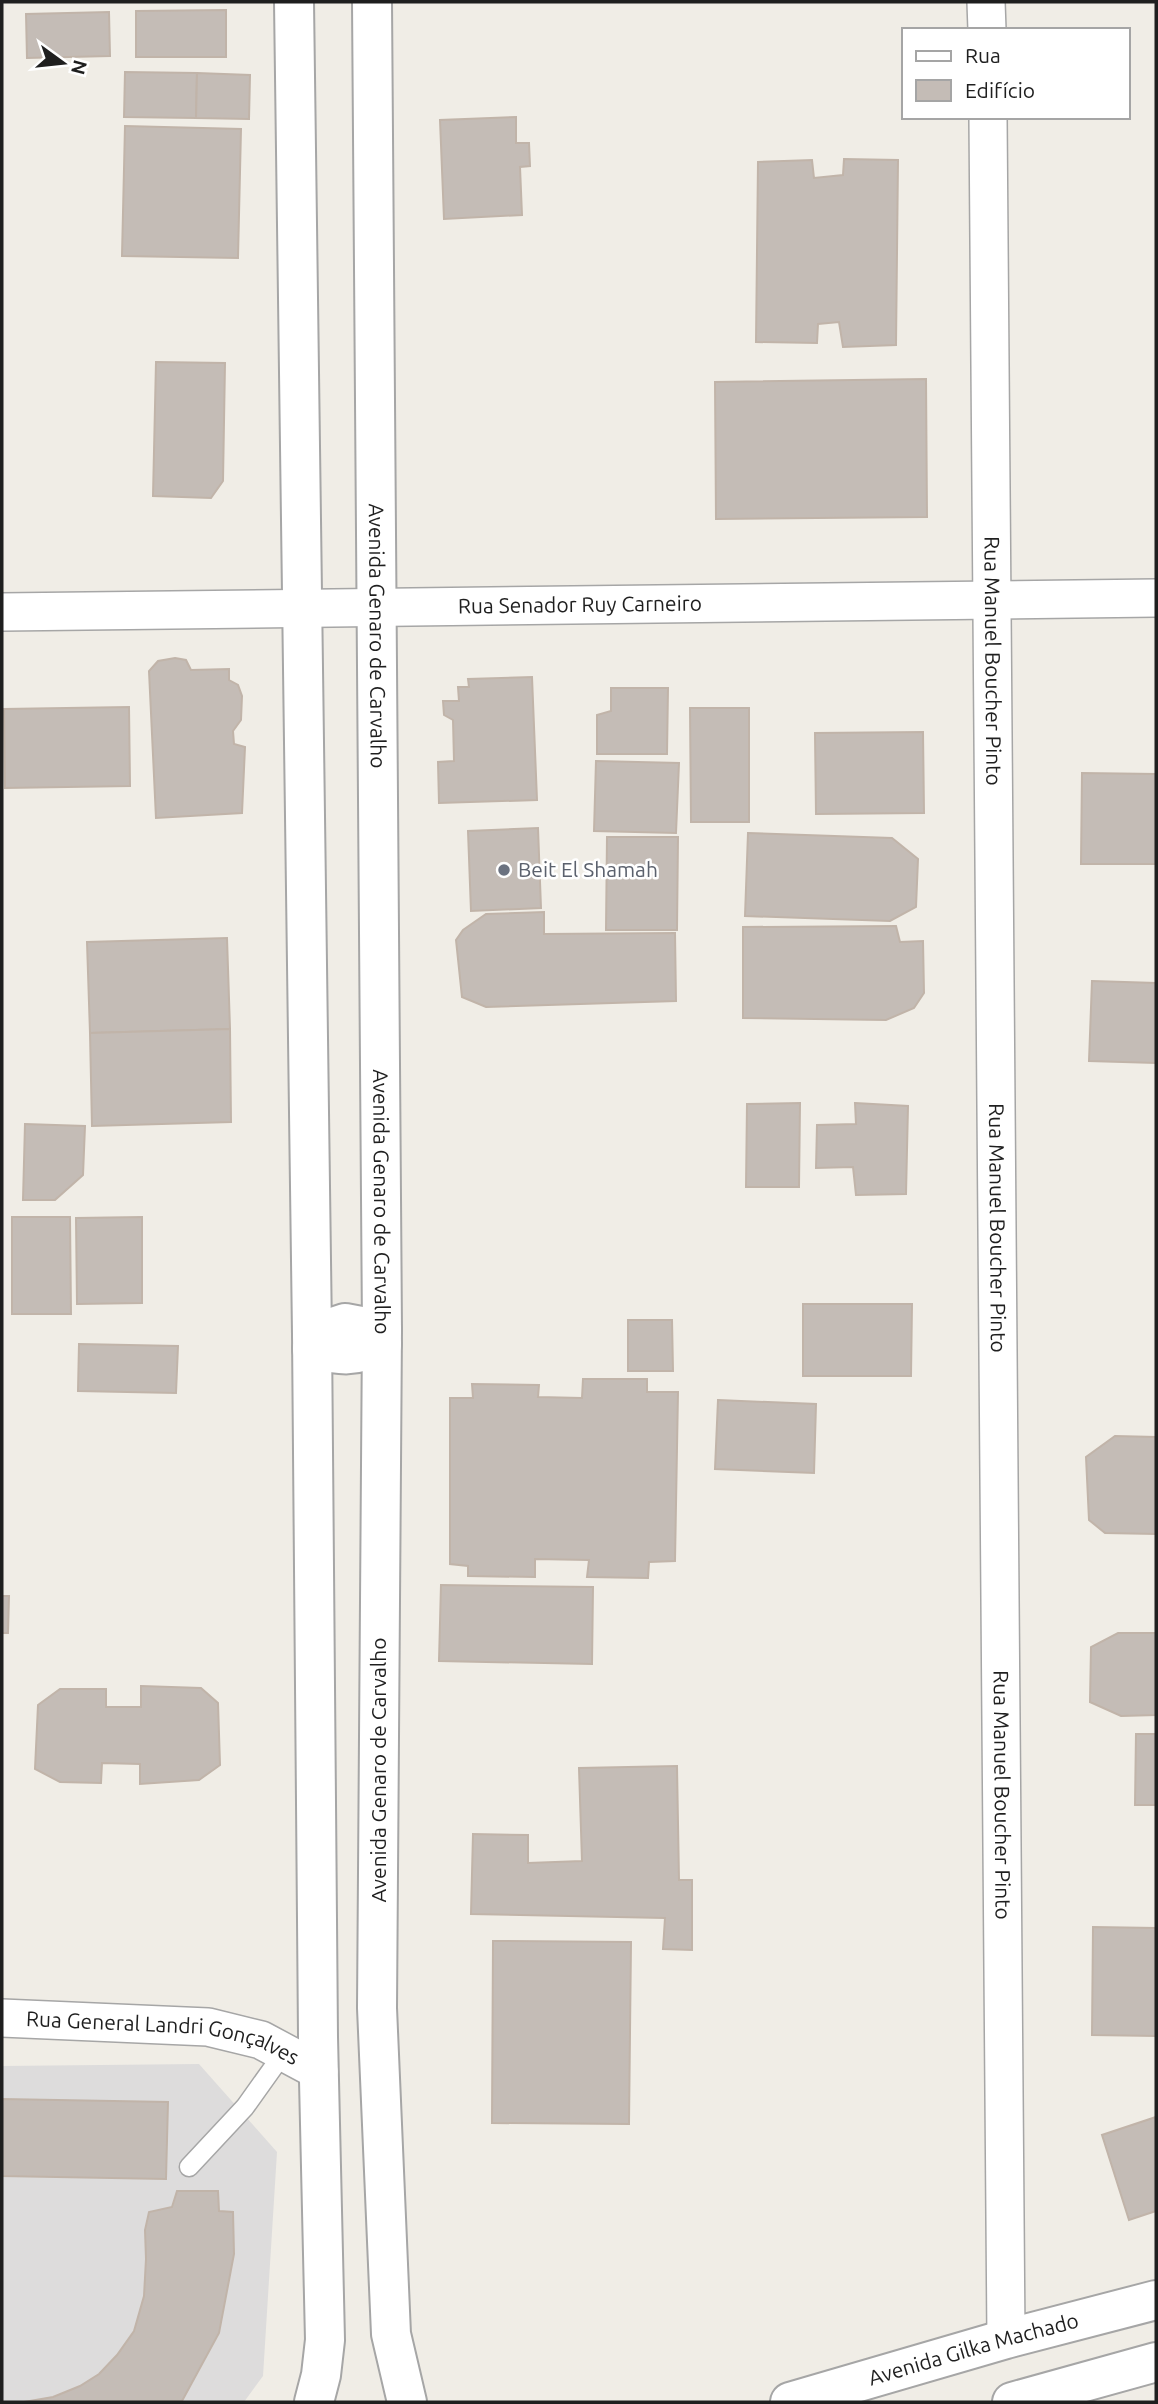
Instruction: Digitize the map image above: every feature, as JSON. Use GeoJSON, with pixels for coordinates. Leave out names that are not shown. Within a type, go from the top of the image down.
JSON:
{"type":"FeatureCollection","features":[{"type":"Feature","properties":{"kind":"street"},"geometry":{"type":"LineString","coordinates":[[294,2],[312,1341],[310,2042],[325,2340],[321,2375],[314,2402]]}},
{"type":"Feature","properties":{"kind":"street","name":"Avenida Genaro de Carvalho"},"geometry":{"type":"LineString","coordinates":[[372,2],[382,1337],[378,2023],[391,2334],[407,2402]]}},
{"type":"Feature","properties":{"kind":"street"},"geometry":{"type":"LineString","coordinates":[[986,2],[987,28]]}},
{"type":"Feature","properties":{"kind":"street","name":"Rua Manuel Boucher Pinto"},"geometry":{"type":"LineString","coordinates":[[988,119],[1006,2339]]}},
{"type":"Feature","properties":{"kind":"street","name":"Rua Senador Ruy Carneiro"},"geometry":{"type":"LineString","coordinates":[[2,612],[1156,598]]}},
{"type":"Feature","properties":{"kind":"street"},"geometry":{"type":"LineString","coordinates":[[312,1341],[340,1356],[353,1355],[382,1337]]}},
{"type":"Feature","properties":{"kind":"street","name":"Rua General Landri Gonçalves"},"geometry":{"type":"LineString","coordinates":[[2,2018],[208,2028],[261,2040],[310,2042]]}},
{"type":"Feature","properties":{"kind":"street"},"geometry":{"type":"LineString","coordinates":[[310,2042],[348,2047],[362,2045],[378,2023]]}},
{"type":"Feature","properties":{"kind":"street","name":"Avenida Gilka Machado"},"geometry":{"type":"LineString","coordinates":[[790,2402],[1006,2339],[1156,2300]]}},
{"type":"Feature","properties":{"kind":"street"},"geometry":{"type":"LineString","coordinates":[[1012,2402],[1156,2362]]}},
{"type":"Feature","properties":{"kind":"lane"},"geometry":{"type":"LineString","coordinates":[[189,2167],[310,2042]]}},
{"type":"Feature","properties":{"kind":"shaded area"},"geometry":{"type":"Polygon","coordinates":[[[199,2064],[277,2152],[263,2376],[244,2402],[2,2402],[2,2066],[199,2064]]]}},
{"type":"Feature","properties":{"kind":"building"},"geometry":{"type":"Polygon","coordinates":[[[226,10],[226,57],[136,57],[136,11],[226,10]]]}},
{"type":"Feature","properties":{"kind":"building"},"geometry":{"type":"Polygon","coordinates":[[[109,12],[110,56],[27,58],[26,14],[109,12]]]}},
{"type":"Feature","properties":{"kind":"building"},"geometry":{"type":"Polygon","coordinates":[[[125,72],[197,73],[196,118],[124,117],[125,72]]]}},
{"type":"Feature","properties":{"kind":"building"},"geometry":{"type":"Polygon","coordinates":[[[197,73],[250,75],[249,119],[196,118],[197,73]]]}},
{"type":"Feature","properties":{"kind":"building"},"geometry":{"type":"Polygon","coordinates":[[[516,117],[516,143],[529,143],[530,166],[520,167],[522,215],[444,219],[440,120],[516,117]]]}},
{"type":"Feature","properties":{"kind":"building"},"geometry":{"type":"Polygon","coordinates":[[[125,126],[241,129],[238,258],[122,256],[125,126]]]}},
{"type":"Feature","properties":{"kind":"building"},"geometry":{"type":"Polygon","coordinates":[[[844,159],[898,160],[896,345],[843,347],[839,322],[818,324],[817,343],[756,342],[758,162],[812,160],[814,178],[843,175],[844,159]]]}},
{"type":"Feature","properties":{"kind":"building"},"geometry":{"type":"Polygon","coordinates":[[[156,362],[225,363],[223,481],[211,498],[153,496],[156,362]]]}},
{"type":"Feature","properties":{"kind":"building"},"geometry":{"type":"Polygon","coordinates":[[[926,379],[927,517],[716,519],[715,382],[926,379]]]}},
{"type":"Feature","properties":{"kind":"building"},"geometry":{"type":"Polygon","coordinates":[[[175,658],[186,660],[191,670],[229,669],[229,680],[238,685],[242,696],[241,720],[233,731],[234,744],[245,747],[242,813],[156,818],[149,671],[158,661],[175,658]]]}},
{"type":"Feature","properties":{"kind":"building"},"geometry":{"type":"Polygon","coordinates":[[[532,677],[537,800],[439,803],[438,762],[454,761],[453,720],[444,715],[443,701],[459,701],[458,687],[469,687],[468,679],[532,677]]]}},
{"type":"Feature","properties":{"kind":"building"},"geometry":{"type":"Polygon","coordinates":[[[611,688],[668,688],[667,754],[597,754],[597,715],[611,711],[611,688]]]}},
{"type":"Feature","properties":{"kind":"building"},"geometry":{"type":"Polygon","coordinates":[[[129,707],[130,786],[5,788],[4,709],[129,707]]]}},
{"type":"Feature","properties":{"kind":"building"},"geometry":{"type":"Polygon","coordinates":[[[690,708],[749,708],[749,822],[691,822],[690,708]]]}},
{"type":"Feature","properties":{"kind":"building"},"geometry":{"type":"Polygon","coordinates":[[[923,732],[924,813],[816,814],[815,733],[923,732]]]}},
{"type":"Feature","properties":{"kind":"building"},"geometry":{"type":"Polygon","coordinates":[[[596,761],[679,763],[676,833],[594,831],[596,761]]]}},
{"type":"Feature","properties":{"kind":"building"},"geometry":{"type":"Polygon","coordinates":[[[1082,773],[1156,774],[1156,864],[1081,864],[1082,773]]]}},
{"type":"Feature","properties":{"kind":"building","name":"Beit El Shamah"},"geometry":{"type":"Polygon","coordinates":[[[538,828],[541,908],[471,911],[468,831],[538,828]]]}},
{"type":"Feature","properties":{"kind":"building"},"geometry":{"type":"Polygon","coordinates":[[[748,833],[892,838],[918,859],[916,907],[890,921],[745,916],[748,833]]]}},
{"type":"Feature","properties":{"kind":"building"},"geometry":{"type":"Polygon","coordinates":[[[607,837],[678,837],[677,930],[606,930],[607,837]]]}},
{"type":"Feature","properties":{"kind":"building"},"geometry":{"type":"Polygon","coordinates":[[[544,912],[544,934],[675,933],[676,1001],[486,1007],[462,997],[456,940],[463,930],[486,914],[544,912]]]}},
{"type":"Feature","properties":{"kind":"building"},"geometry":{"type":"Polygon","coordinates":[[[896,926],[900,942],[923,941],[924,993],[914,1008],[886,1020],[743,1018],[743,927],[896,926]]]}},
{"type":"Feature","properties":{"kind":"building"},"geometry":{"type":"Polygon","coordinates":[[[227,938],[230,1029],[90,1033],[87,942],[227,938]]]}},
{"type":"Feature","properties":{"kind":"building"},"geometry":{"type":"Polygon","coordinates":[[[1092,981],[1156,983],[1156,1063],[1089,1061],[1092,981]]]}},
{"type":"Feature","properties":{"kind":"building"},"geometry":{"type":"Polygon","coordinates":[[[230,1029],[231,1122],[92,1126],[90,1033],[230,1029]]]}},
{"type":"Feature","properties":{"kind":"building"},"geometry":{"type":"Polygon","coordinates":[[[800,1103],[799,1187],[746,1187],[747,1104],[800,1103]]]}},
{"type":"Feature","properties":{"kind":"building"},"geometry":{"type":"Polygon","coordinates":[[[855,1103],[908,1106],[906,1194],[856,1195],[853,1167],[816,1168],[817,1125],[856,1124],[855,1103]]]}},
{"type":"Feature","properties":{"kind":"building"},"geometry":{"type":"Polygon","coordinates":[[[25,1124],[85,1126],[83,1175],[55,1200],[23,1200],[25,1124]]]}},
{"type":"Feature","properties":{"kind":"building"},"geometry":{"type":"Polygon","coordinates":[[[12,1217],[70,1217],[71,1314],[12,1314],[12,1217]]]}},
{"type":"Feature","properties":{"kind":"building"},"geometry":{"type":"Polygon","coordinates":[[[142,1217],[142,1303],[77,1304],[76,1218],[142,1217]]]}},
{"type":"Feature","properties":{"kind":"building"},"geometry":{"type":"Polygon","coordinates":[[[803,1304],[912,1304],[911,1376],[803,1376],[803,1304]]]}},
{"type":"Feature","properties":{"kind":"building"},"geometry":{"type":"Polygon","coordinates":[[[628,1320],[672,1320],[673,1371],[628,1371],[628,1320]]]}},
{"type":"Feature","properties":{"kind":"building"},"geometry":{"type":"Polygon","coordinates":[[[79,1344],[178,1346],[176,1393],[78,1391],[79,1344]]]}},
{"type":"Feature","properties":{"kind":"building"},"geometry":{"type":"Polygon","coordinates":[[[583,1379],[647,1379],[647,1392],[678,1392],[675,1561],[649,1562],[648,1578],[587,1577],[589,1560],[535,1559],[535,1577],[468,1576],[468,1566],[450,1564],[450,1398],[473,1398],[472,1384],[539,1385],[538,1397],[582,1398],[583,1379]]]}},
{"type":"Feature","properties":{"kind":"building"},"geometry":{"type":"Polygon","coordinates":[[[718,1400],[816,1404],[814,1473],[715,1469],[718,1400]]]}},
{"type":"Feature","properties":{"kind":"building"},"geometry":{"type":"Polygon","coordinates":[[[1115,1436],[1156,1437],[1156,1534],[1105,1533],[1089,1520],[1086,1457],[1115,1436]]]}},
{"type":"Feature","properties":{"kind":"building"},"geometry":{"type":"Polygon","coordinates":[[[441,1585],[593,1587],[592,1664],[439,1661],[441,1585]]]}},
{"type":"Feature","properties":{"kind":"building"},"geometry":{"type":"Polygon","coordinates":[[[2,1596],[9,1596],[8,1633],[2,1633],[2,1596]]]}},
{"type":"Feature","properties":{"kind":"building"},"geometry":{"type":"Polygon","coordinates":[[[1118,1633],[1156,1633],[1156,1715],[1121,1716],[1090,1702],[1091,1647],[1118,1633]]]}},
{"type":"Feature","properties":{"kind":"building"},"geometry":{"type":"Polygon","coordinates":[[[141,1686],[201,1688],[218,1703],[220,1765],[199,1780],[140,1784],[140,1764],[102,1763],[101,1783],[60,1782],[35,1769],[38,1705],[60,1689],[106,1689],[106,1707],[141,1707],[141,1686]]]}},
{"type":"Feature","properties":{"kind":"building"},"geometry":{"type":"Polygon","coordinates":[[[1136,1734],[1156,1734],[1156,1805],[1135,1805],[1136,1734]]]}},
{"type":"Feature","properties":{"kind":"building"},"geometry":{"type":"Polygon","coordinates":[[[677,1766],[679,1880],[692,1880],[692,1950],[663,1949],[665,1918],[471,1914],[473,1834],[528,1835],[528,1863],[582,1861],[579,1768],[677,1766]]]}},
{"type":"Feature","properties":{"kind":"building"},"geometry":{"type":"Polygon","coordinates":[[[1093,1927],[1156,1928],[1156,2036],[1092,2035],[1093,1927]]]}},
{"type":"Feature","properties":{"kind":"building"},"geometry":{"type":"Polygon","coordinates":[[[493,1941],[631,1942],[629,2124],[492,2123],[493,1941]]]}},
{"type":"Feature","properties":{"kind":"building"},"geometry":{"type":"Polygon","coordinates":[[[2,2099],[168,2102],[166,2179],[2,2176],[2,2099]]]}},
{"type":"Feature","properties":{"kind":"building"},"geometry":{"type":"Polygon","coordinates":[[[1156,2117],[1156,2211],[1129,2220],[1102,2135],[1156,2117]]]}},
{"type":"Feature","properties":{"kind":"building"},"geometry":{"type":"Polygon","coordinates":[[[177,2191],[218,2191],[219,2211],[233,2212],[234,2254],[219,2333],[182,2401],[24,2402],[53,2397],[80,2386],[99,2374],[117,2355],[134,2331],[144,2296],[145,2230],[149,2212],[172,2207],[177,2191]]]}},
{"type":"Feature","properties":{"kind":"place","name":"Beit El Shamah"},"geometry":{"type":"Point","coordinates":[504,870]}}]}
